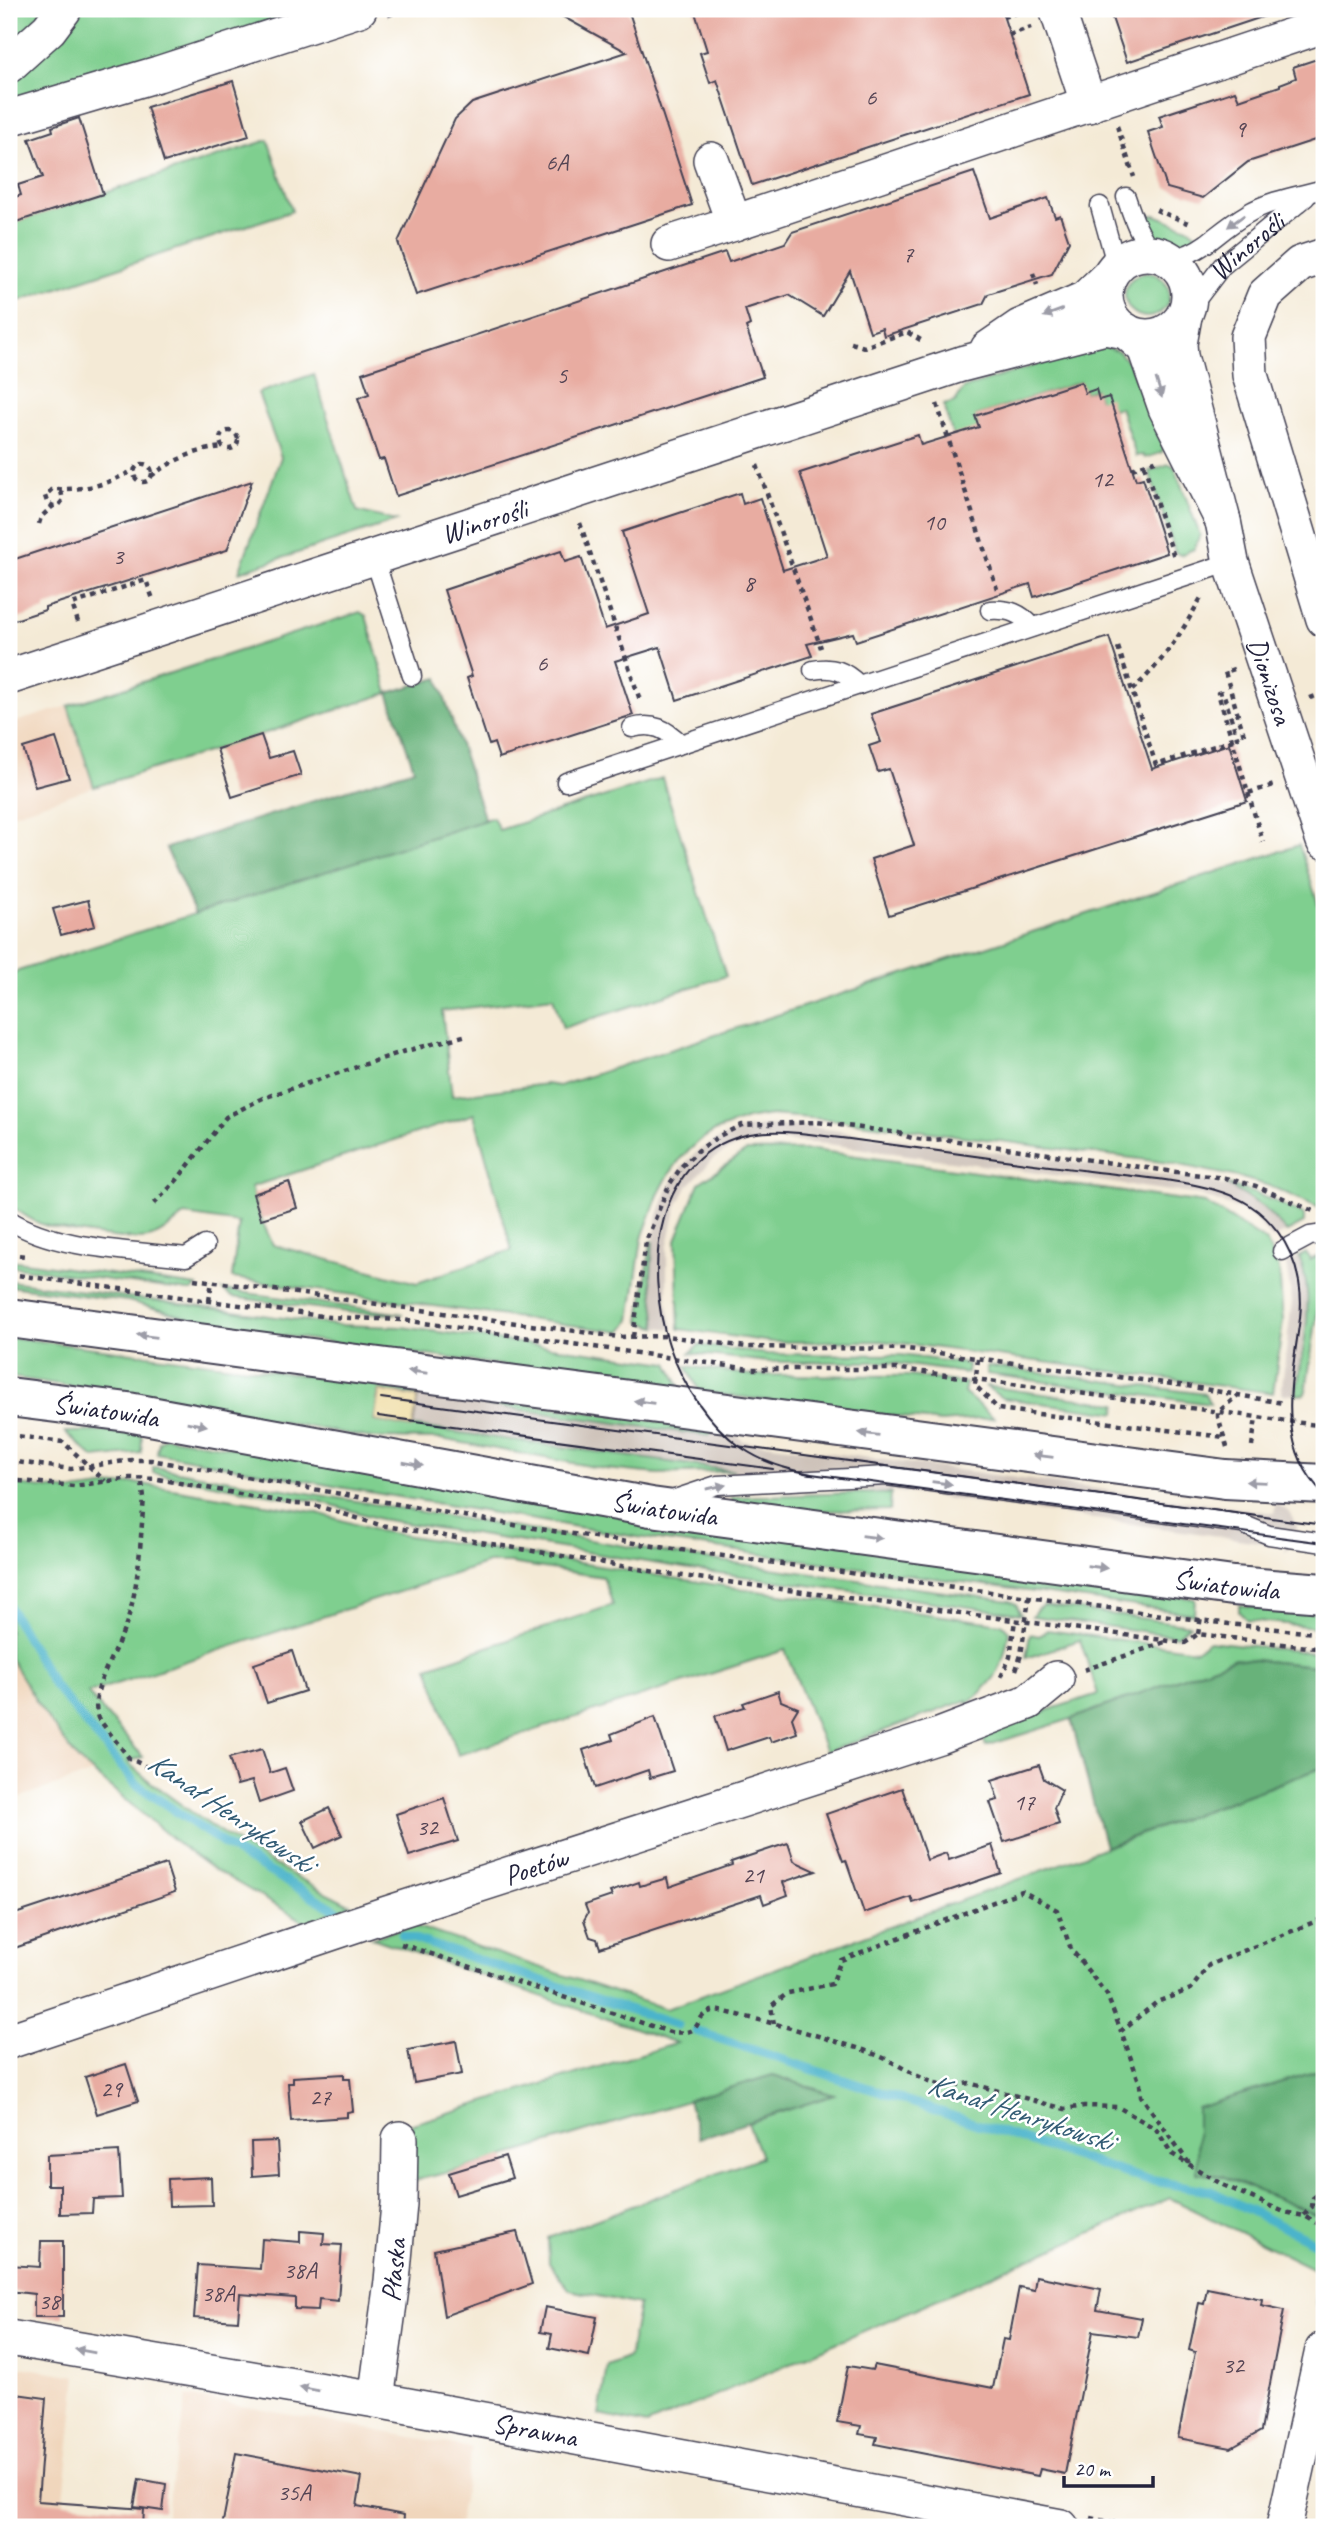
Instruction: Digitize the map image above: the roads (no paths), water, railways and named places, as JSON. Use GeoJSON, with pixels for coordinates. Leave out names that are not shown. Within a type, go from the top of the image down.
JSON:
{"type":"FeatureCollection","features":[{"type":"Feature","properties":{"kind":"street"},"geometry":{"type":"LineString","coordinates":[[9,65],[49,29],[64,9]]}},
{"type":"Feature","properties":{"kind":"street"},"geometry":{"type":"LineString","coordinates":[[9,118],[158,74],[359,9]]}},
{"type":"Feature","properties":{"kind":"street"},"geometry":{"type":"LineString","coordinates":[[1045,18],[1098,102]]}},
{"type":"Feature","properties":{"kind":"street"},"geometry":{"type":"LineString","coordinates":[[669,244],[1324,25]]}},
{"type":"Feature","properties":{"kind":"street"},"geometry":{"type":"LineString","coordinates":[[711,160],[734,223]]}},
{"type":"Feature","properties":{"kind":"street"},"geometry":{"type":"LineString","coordinates":[[1150,252],[1160,254],[1178,266],[1189,285],[1190,295],[1184,316],[1169,331],[1159,336],[1148,337],[1126,331],[1117,325],[1107,307],[1105,297],[1109,276],[1114,268],[1130,256],[1150,252]]}},
{"type":"Feature","properties":{"kind":"street"},"geometry":{"type":"LineString","coordinates":[[1324,256],[1300,264],[1265,295],[1248,337],[1250,375],[1324,619]]}},
{"type":"Feature","properties":{"kind":"street","name":"Winorośli"},"geometry":{"type":"LineString","coordinates":[[961,364],[985,352],[1020,327],[1085,299],[1109,276]]}},
{"type":"Feature","properties":{"kind":"street","name":"Dionizosa"},"geometry":{"type":"LineString","coordinates":[[1184,316],[1179,344],[1180,356],[1231,562],[1324,841]]}},
{"type":"Feature","properties":{"kind":"street","name":"Winorośli"},"geometry":{"type":"LineString","coordinates":[[9,677],[961,364],[1037,346],[1086,330],[1105,327],[1126,331]]}},
{"type":"Feature","properties":{"kind":"street","name":"Dionizosa"},"geometry":{"type":"LineString","coordinates":[[1126,331],[1145,348],[1166,408],[1210,490],[1223,521]]}},
{"type":"Feature","properties":{"kind":"street"},"geometry":{"type":"LineString","coordinates":[[9,1318],[1225,1479],[1324,1484]]}},
{"type":"Feature","properties":{"kind":"street","name":"Światowida"},"geometry":{"type":"LineString","coordinates":[[9,1397],[128,1412],[651,1507],[1233,1586],[1324,1593]]}},
{"type":"Feature","properties":{"kind":"street","name":"Poetów"},"geometry":{"type":"LineString","coordinates":[[9,2041],[950,1732],[1028,1702],[1056,1679]]}},
{"type":"Feature","properties":{"kind":"street","name":"Płaska"},"geometry":{"type":"LineString","coordinates":[[376,2400],[394,2268],[400,2139]]}},
{"type":"Feature","properties":{"kind":"street","name":"Sprawna"},"geometry":{"type":"LineString","coordinates":[[9,2338],[376,2400],[1061,2527]]}},
{"type":"Feature","properties":{"kind":"street"},"geometry":{"type":"LineString","coordinates":[[1284,2527],[1323,2350]]}},
{"type":"Feature","properties":{"kind":"lane","name":"Winorośli"},"geometry":{"type":"LineString","coordinates":[[1160,254],[1190,253],[1255,209],[1323,189]]}},
{"type":"Feature","properties":{"kind":"lane","name":"Winorośli"},"geometry":{"type":"LineString","coordinates":[[1184,316],[1222,266],[1297,203],[1323,189]]}},
{"type":"Feature","properties":{"kind":"lane"},"geometry":{"type":"LineString","coordinates":[[1131,190],[1140,236],[1147,246],[1160,254]]}},
{"type":"Feature","properties":{"kind":"lane"},"geometry":{"type":"LineString","coordinates":[[1100,206],[1112,253],[1109,276]]}},
{"type":"Feature","properties":{"kind":"lane"},"geometry":{"type":"LineString","coordinates":[[374,557],[412,676]]}},
{"type":"Feature","properties":{"kind":"lane"},"geometry":{"type":"LineString","coordinates":[[566,782],[1231,562]]}},
{"type":"Feature","properties":{"kind":"lane"},"geometry":{"type":"LineString","coordinates":[[997,609],[1017,612],[1033,627]]}},
{"type":"Feature","properties":{"kind":"lane"},"geometry":{"type":"LineString","coordinates":[[821,669],[848,673],[859,685]]}},
{"type":"Feature","properties":{"kind":"lane"},"geometry":{"type":"LineString","coordinates":[[640,726],[656,726],[671,733],[681,744]]}},
{"type":"Feature","properties":{"kind":"lane"},"geometry":{"type":"LineString","coordinates":[[9,1220],[26,1231],[52,1240],[79,1244],[186,1257],[205,1245]]}},
{"type":"Feature","properties":{"kind":"lane"},"geometry":{"type":"LineString","coordinates":[[1282,1251],[1310,1236],[1324,1234]]}},
{"type":"Feature","properties":{"kind":"lane"},"geometry":{"type":"LineString","coordinates":[[651,1507],[717,1485],[887,1476],[1242,1524],[1269,1535],[1324,1543]]}},
{"type":"Feature","properties":{"kind":"waterway","name":"Kanał Henrykowski"},"geometry":{"type":"LineString","coordinates":[[9,1607],[53,1684],[136,1784],[237,1853],[338,1911]]}},
{"type":"Feature","properties":{"kind":"waterway","name":"Kanał Henrykowski"},"geometry":{"type":"LineString","coordinates":[[402,1935],[677,2025]]}},
{"type":"Feature","properties":{"kind":"waterway","name":"Kanał Henrykowski"},"geometry":{"type":"LineString","coordinates":[[696,2031],[1143,2179],[1211,2191],[1324,2247]]}},
{"type":"Feature","properties":{"kind":"tram line"},"geometry":{"type":"LineString","coordinates":[[811,1474],[784,1468],[759,1458],[742,1448],[718,1427],[707,1415],[681,1374],[674,1360],[661,1315],[657,1282],[658,1249],[664,1218],[676,1189],[694,1164],[718,1145],[750,1134],[809,1134],[1168,1180],[1212,1189],[1248,1204],[1262,1214],[1283,1239],[1296,1269],[1301,1301],[1291,1388],[1292,1433],[1298,1455],[1308,1475],[1324,1494]]}},
{"type":"Feature","properties":{"kind":"tram line"},"geometry":{"type":"LineString","coordinates":[[381,1398],[1324,1525]]}},
{"type":"Feature","properties":{"kind":"tram line"},"geometry":{"type":"LineString","coordinates":[[378,1416],[773,1469]]}},
{"type":"Feature","properties":{"kind":"tram line"},"geometry":{"type":"LineString","coordinates":[[804,1473],[1324,1543]]}}]}
